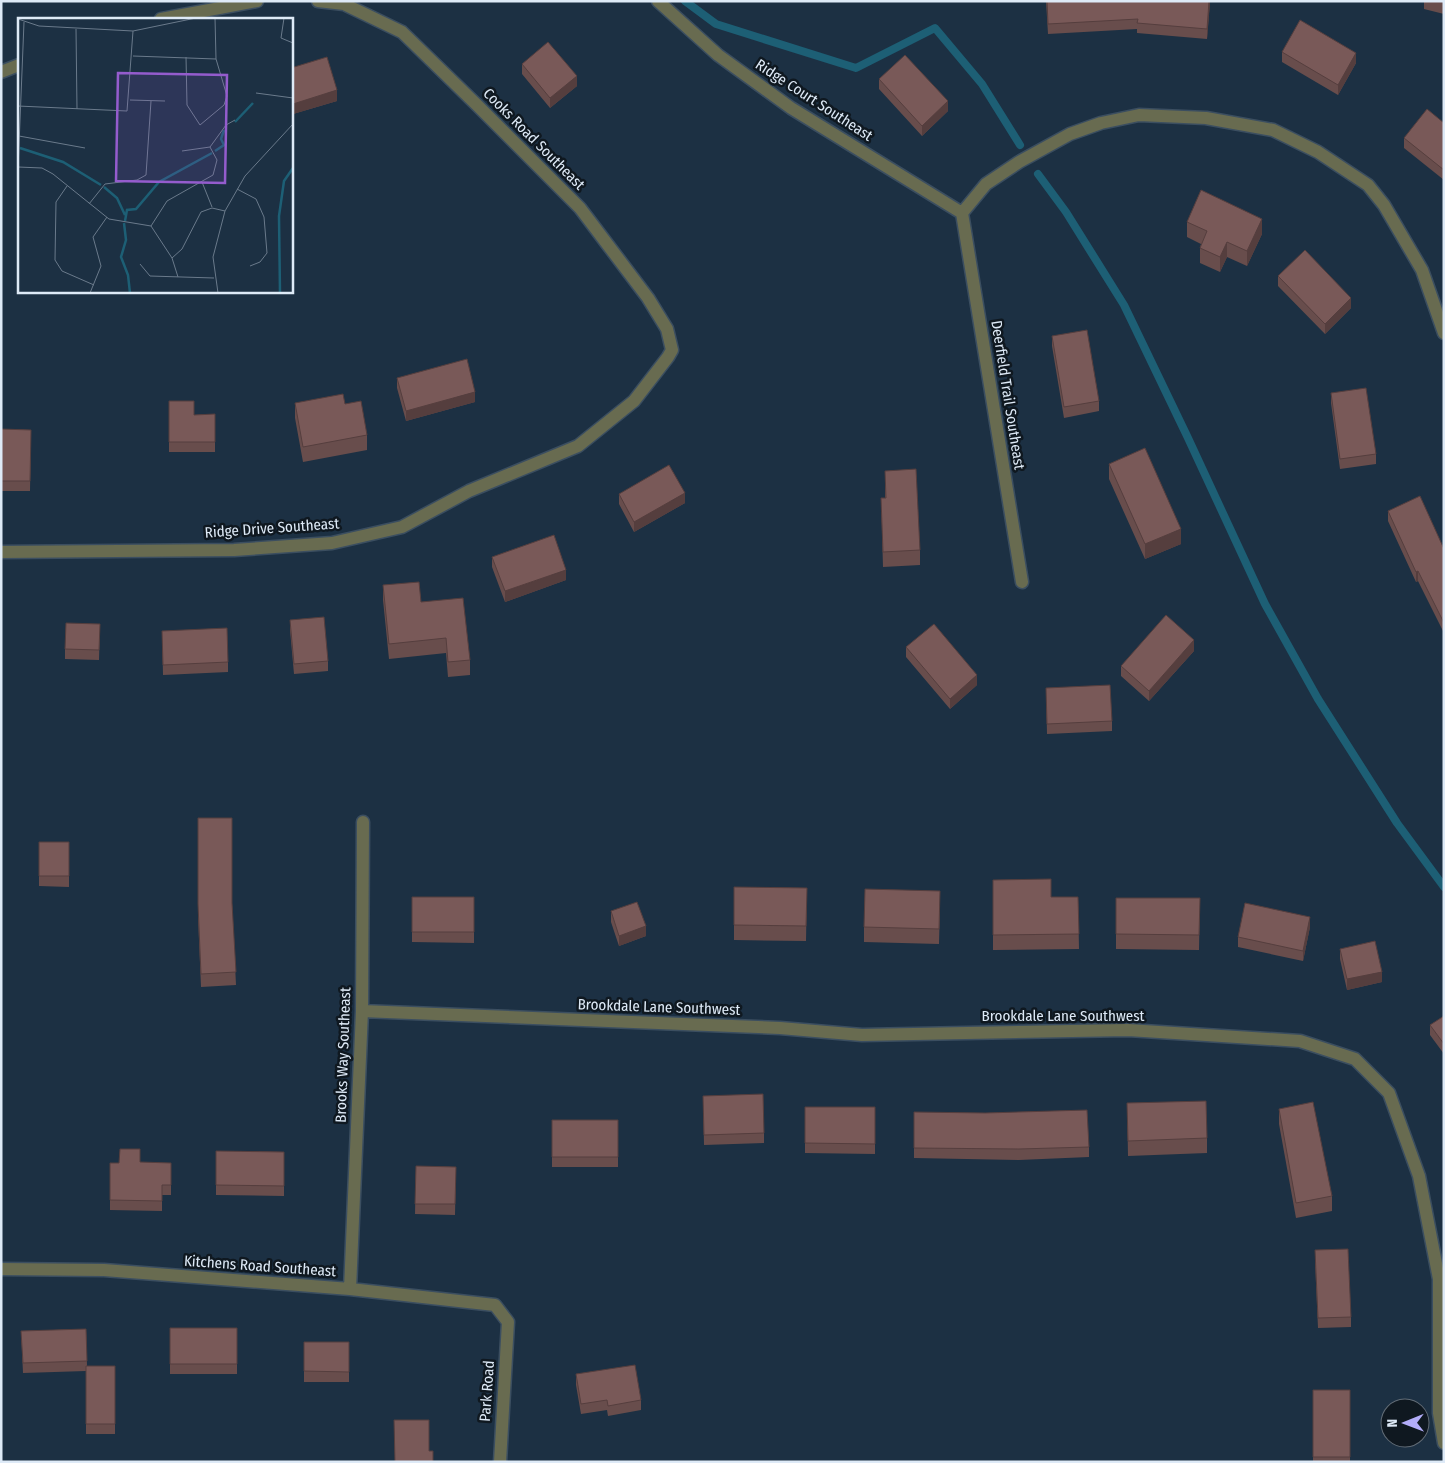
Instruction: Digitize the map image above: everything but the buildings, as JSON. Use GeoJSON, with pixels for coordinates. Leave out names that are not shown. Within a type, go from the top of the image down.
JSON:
{"type":"FeatureCollection","features":[{"type":"Feature","properties":{"kind":"street"},"geometry":{"type":"LineString","coordinates":[[166,18],[256,1]]}},
{"type":"Feature","properties":{"kind":"street","name":"Cooks Road Southeast"},"geometry":{"type":"LineString","coordinates":[[318,1],[344,4],[402,32],[580,208],[648,298],[667,329],[672,350],[668,357]]}},
{"type":"Feature","properties":{"kind":"street","name":"Ridge Court Southeast"},"geometry":{"type":"LineString","coordinates":[[658,1],[718,55],[791,108],[962,213]]}},
{"type":"Feature","properties":{"kind":"street"},"geometry":{"type":"LineString","coordinates":[[1,72],[18,65]]}},
{"type":"Feature","properties":{"kind":"street"},"geometry":{"type":"LineString","coordinates":[[962,213],[986,184],[1019,162],[1070,134],[1101,123],[1138,115],[1206,118],[1273,130],[1318,152],[1368,185],[1384,205],[1422,270],[1440,308],[1444,333]]}},
{"type":"Feature","properties":{"kind":"street","name":"Deerfield Trail Southeast"},"geometry":{"type":"LineString","coordinates":[[962,213],[1022,582]]}},
{"type":"Feature","properties":{"kind":"street","name":"Ridge Drive Southeast"},"geometry":{"type":"LineString","coordinates":[[1,552],[234,550],[332,543],[402,527],[469,492],[578,446],[634,401],[668,357]]}},
{"type":"Feature","properties":{"kind":"street","name":"Brooks Way Southeast"},"geometry":{"type":"LineString","coordinates":[[350,1289],[362,1011],[363,822]]}},
{"type":"Feature","properties":{"kind":"street","name":"Brookdale Lane Southwest"},"geometry":{"type":"LineString","coordinates":[[362,1011],[780,1028],[862,1035],[1128,1030],[1300,1041],[1355,1059],[1389,1093],[1419,1176],[1439,1279],[1439,1413],[1444,1443]]}},
{"type":"Feature","properties":{"kind":"street","name":"Kitchens Road Southeast"},"geometry":{"type":"LineString","coordinates":[[1,1269],[104,1270],[350,1289],[495,1305],[508,1322]]}},
{"type":"Feature","properties":{"kind":"street","name":"Park Road"},"geometry":{"type":"LineString","coordinates":[[500,1462],[508,1322]]}},
{"type":"Feature","properties":{"kind":"waterway"},"geometry":{"type":"LineString","coordinates":[[685,1],[716,24],[856,68],[935,28],[982,84],[1020,145]]}},
{"type":"Feature","properties":{"kind":"waterway"},"geometry":{"type":"LineString","coordinates":[[1038,174],[1066,212],[1124,305],[1265,604],[1318,699],[1397,823],[1444,887]]}}]}
